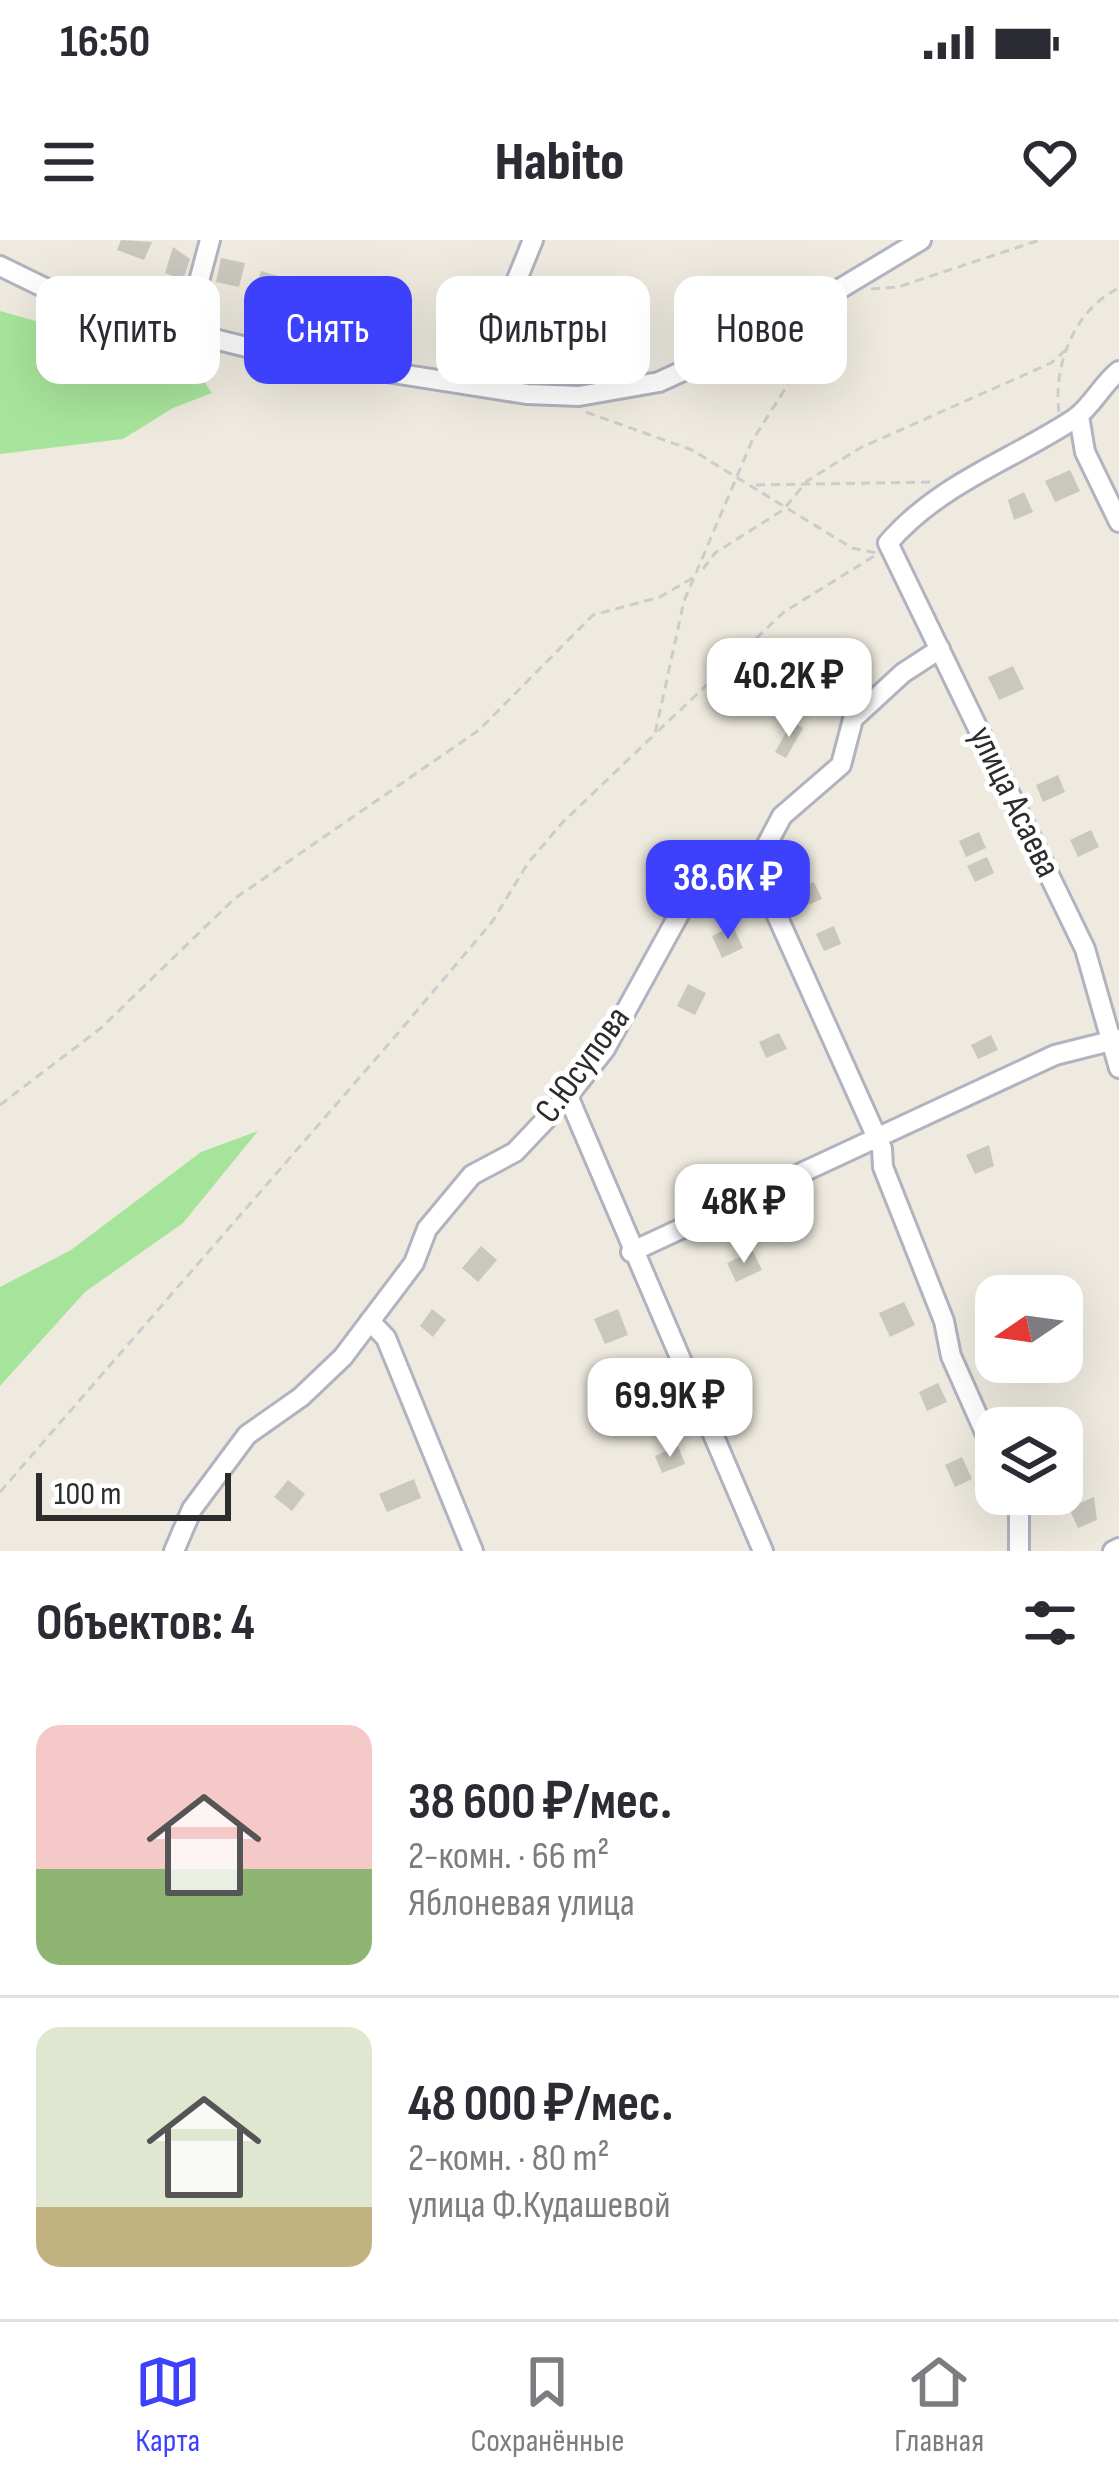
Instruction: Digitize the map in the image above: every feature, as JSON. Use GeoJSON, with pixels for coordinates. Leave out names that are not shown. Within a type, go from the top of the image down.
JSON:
{"type":"FeatureCollection","features":[{"type":"Feature","properties":{"kind":"street"},"geometry":{"type":"LineString","coordinates":[[200,276],[210,240]]}},
{"type":"Feature","properties":{"kind":"street"},"geometry":{"type":"LineString","coordinates":[[474,386],[533,240]]}},
{"type":"Feature","properties":{"kind":"street"},"geometry":{"type":"LineString","coordinates":[[847,284],[921,240]]}},
{"type":"Feature","properties":{"kind":"street"},"geometry":{"type":"LineString","coordinates":[[0,266],[36,284]]}},
{"type":"Feature","properties":{"kind":"street"},"geometry":{"type":"LineString","coordinates":[[220,339],[279,355],[474,386],[579,396],[674,375]]}},
{"type":"Feature","properties":{"kind":"street"},"geometry":{"type":"LineString","coordinates":[[884,548],[913,514],[963,480],[1071,420],[1119,370]]}},
{"type":"Feature","properties":{"kind":"street"},"geometry":{"type":"LineString","coordinates":[[1071,420],[1119,522]]}},
{"type":"Feature","properties":{"kind":"street","name":"улица Асаева"},"geometry":{"type":"LineString","coordinates":[[884,548],[940,650],[1085,949],[1115,1041],[1119,1069]]}},
{"type":"Feature","properties":{"kind":"street"},"geometry":{"type":"LineString","coordinates":[[940,650],[903,673],[853,718],[841,765],[782,816],[751,874],[761,880],[877,1138],[907,1237],[944,1321],[951,1356],[975,1410]]}},
{"type":"Feature","properties":{"kind":"street","name":"С.Юсупова"},"geometry":{"type":"LineString","coordinates":[[176,1549],[192,1509],[247,1436],[301,1397],[370,1321],[414,1263],[427,1229],[472,1174],[515,1152],[568,1096],[604,1049],[693,889],[748,880],[751,874]]}},
{"type":"Feature","properties":{"kind":"street"},"geometry":{"type":"LineString","coordinates":[[632,1252],[1055,1055],[1115,1041]]}},
{"type":"Feature","properties":{"kind":"street"},"geometry":{"type":"LineString","coordinates":[[568,1096],[763,1551]]}},
{"type":"Feature","properties":{"kind":"street"},"geometry":{"type":"LineString","coordinates":[[370,1321],[394,1354],[473,1551]]}},
{"type":"Feature","properties":{"kind":"street"},"geometry":{"type":"LineString","coordinates":[[1018,1515],[1019,1551]]}},
{"type":"Feature","properties":{"kind":"path"},"geometry":{"type":"LineString","coordinates":[[847,286],[898,287],[1040,240]]}},
{"type":"Feature","properties":{"kind":"path"},"geometry":{"type":"LineString","coordinates":[[1071,420],[1057,407],[1067,350],[1090,304],[1119,288]]}},
{"type":"Feature","properties":{"kind":"path"},"geometry":{"type":"LineString","coordinates":[[0,1105],[101,1028],[234,898],[479,730],[593,615],[660,597],[698,574],[716,553],[786,506],[807,481],[860,448],[1051,363],[1067,350]]}},
{"type":"Feature","properties":{"kind":"path"},"geometry":{"type":"LineString","coordinates":[[655,734],[684,601],[783,384]]}},
{"type":"Feature","properties":{"kind":"path"},"geometry":{"type":"LineString","coordinates":[[579,396],[583,411],[671,440],[852,548],[884,548]]}},
{"type":"Feature","properties":{"kind":"path"},"geometry":{"type":"LineString","coordinates":[[753,486],[963,480]]}},
{"type":"Feature","properties":{"kind":"path"},"geometry":{"type":"LineString","coordinates":[[0,1492],[393,1040],[492,922],[528,863],[562,824],[784,612],[884,548]]}},
{"type":"Feature","properties":{"kind":"green space"},"geometry":{"type":"Polygon","coordinates":[[[0,311],[36,321],[36,384],[206,384],[212,393],[173,408],[123,439],[0,454],[0,311]]]}},
{"type":"Feature","properties":{"kind":"green space"},"geometry":{"type":"Polygon","coordinates":[[[258,1131],[183,1223],[85,1292],[0,1386],[0,1287],[71,1250],[201,1152],[258,1131]]]}},
{"type":"Feature","properties":{"kind":"building"},"geometry":{"type":"Polygon","coordinates":[[[121,240],[152,242],[144,260],[117,250],[121,240]]]}},
{"type":"Feature","properties":{"kind":"building"},"geometry":{"type":"Polygon","coordinates":[[[173,247],[190,259],[184,276],[165,273],[173,247]]]}},
{"type":"Feature","properties":{"kind":"building"},"geometry":{"type":"Polygon","coordinates":[[[221,258],[245,263],[239,287],[220,283],[221,258]]]}},
{"type":"Feature","properties":{"kind":"building"},"geometry":{"type":"Polygon","coordinates":[[[1070,470],[1080,491],[1055,502],[1045,481],[1070,470]]]}},
{"type":"Feature","properties":{"kind":"building"},"geometry":{"type":"Polygon","coordinates":[[[1024,492],[1033,512],[1014,520],[1008,500],[1024,492]]]}},
{"type":"Feature","properties":{"kind":"building"},"geometry":{"type":"Polygon","coordinates":[[[1013,666],[1024,689],[999,700],[988,677],[1013,666]]]}},
{"type":"Feature","properties":{"kind":"building"},"geometry":{"type":"Polygon","coordinates":[[[792,722],[803,728],[786,758],[775,752],[792,722]]]}},
{"type":"Feature","properties":{"kind":"building"},"geometry":{"type":"Polygon","coordinates":[[[1058,775],[1065,792],[1043,802],[1036,785],[1058,775]]]}},
{"type":"Feature","properties":{"kind":"building"},"geometry":{"type":"Polygon","coordinates":[[[1091,830],[1099,847],[1078,857],[1070,840],[1091,830]]]}},
{"type":"Feature","properties":{"kind":"building"},"geometry":{"type":"Polygon","coordinates":[[[979,832],[986,848],[966,857],[959,841],[979,832]]]}},
{"type":"Feature","properties":{"kind":"building"},"geometry":{"type":"Polygon","coordinates":[[[987,857],[994,873],[975,882],[967,866],[987,857]]]}},
{"type":"Feature","properties":{"kind":"building"},"geometry":{"type":"Polygon","coordinates":[[[814,882],[822,899],[803,907],[795,890],[814,882]]]}},
{"type":"Feature","properties":{"kind":"building"},"geometry":{"type":"Polygon","coordinates":[[[733,926],[743,948],[722,958],[712,936],[733,926]]]}},
{"type":"Feature","properties":{"kind":"building"},"geometry":{"type":"Polygon","coordinates":[[[834,926],[841,944],[824,951],[816,934],[834,926]]]}},
{"type":"Feature","properties":{"kind":"building"},"geometry":{"type":"Polygon","coordinates":[[[688,984],[706,993],[695,1015],[677,1006],[688,984]]]}},
{"type":"Feature","properties":{"kind":"building"},"geometry":{"type":"Polygon","coordinates":[[[779,1033],[787,1049],[766,1058],[759,1042],[779,1033]]]}},
{"type":"Feature","properties":{"kind":"building"},"geometry":{"type":"Polygon","coordinates":[[[991,1035],[998,1050],[978,1059],[971,1045],[991,1035]]]}},
{"type":"Feature","properties":{"kind":"building"},"geometry":{"type":"Polygon","coordinates":[[[989,1145],[994,1166],[975,1174],[966,1155],[989,1145]]]}},
{"type":"Feature","properties":{"kind":"building"},"geometry":{"type":"Polygon","coordinates":[[[481,1246],[497,1260],[478,1282],[462,1268],[481,1246]]]}},
{"type":"Feature","properties":{"kind":"building"},"geometry":{"type":"Polygon","coordinates":[[[753,1251],[762,1270],[736,1282],[727,1263],[753,1251]]]}},
{"type":"Feature","properties":{"kind":"building"},"geometry":{"type":"Polygon","coordinates":[[[904,1302],[915,1325],[890,1337],[879,1313],[904,1302]]]}},
{"type":"Feature","properties":{"kind":"building"},"geometry":{"type":"Polygon","coordinates":[[[432,1309],[446,1320],[433,1337],[420,1326],[432,1309]]]}},
{"type":"Feature","properties":{"kind":"building"},"geometry":{"type":"Polygon","coordinates":[[[618,1309],[628,1335],[605,1344],[594,1319],[618,1309]]]}},
{"type":"Feature","properties":{"kind":"building"},"geometry":{"type":"Polygon","coordinates":[[[938,1383],[947,1402],[927,1411],[919,1392],[938,1383]]]}},
{"type":"Feature","properties":{"kind":"building"},"geometry":{"type":"Polygon","coordinates":[[[678,1446],[685,1464],[662,1473],[655,1456],[678,1446]]]}},
{"type":"Feature","properties":{"kind":"building"},"geometry":{"type":"Polygon","coordinates":[[[962,1457],[972,1479],[955,1487],[945,1465],[962,1457]]]}},
{"type":"Feature","properties":{"kind":"building"},"geometry":{"type":"Polygon","coordinates":[[[414,1479],[421,1498],[387,1512],[379,1494],[414,1479]]]}},
{"type":"Feature","properties":{"kind":"building"},"geometry":{"type":"Polygon","coordinates":[[[288,1480],[305,1494],[292,1511],[274,1497],[288,1480]]]}},
{"type":"Feature","properties":{"kind":"building"},"geometry":{"type":"Polygon","coordinates":[[[1094,1497],[1097,1520],[1078,1528],[1072,1515],[1083,1515],[1083,1502],[1094,1497]]]}}]}
